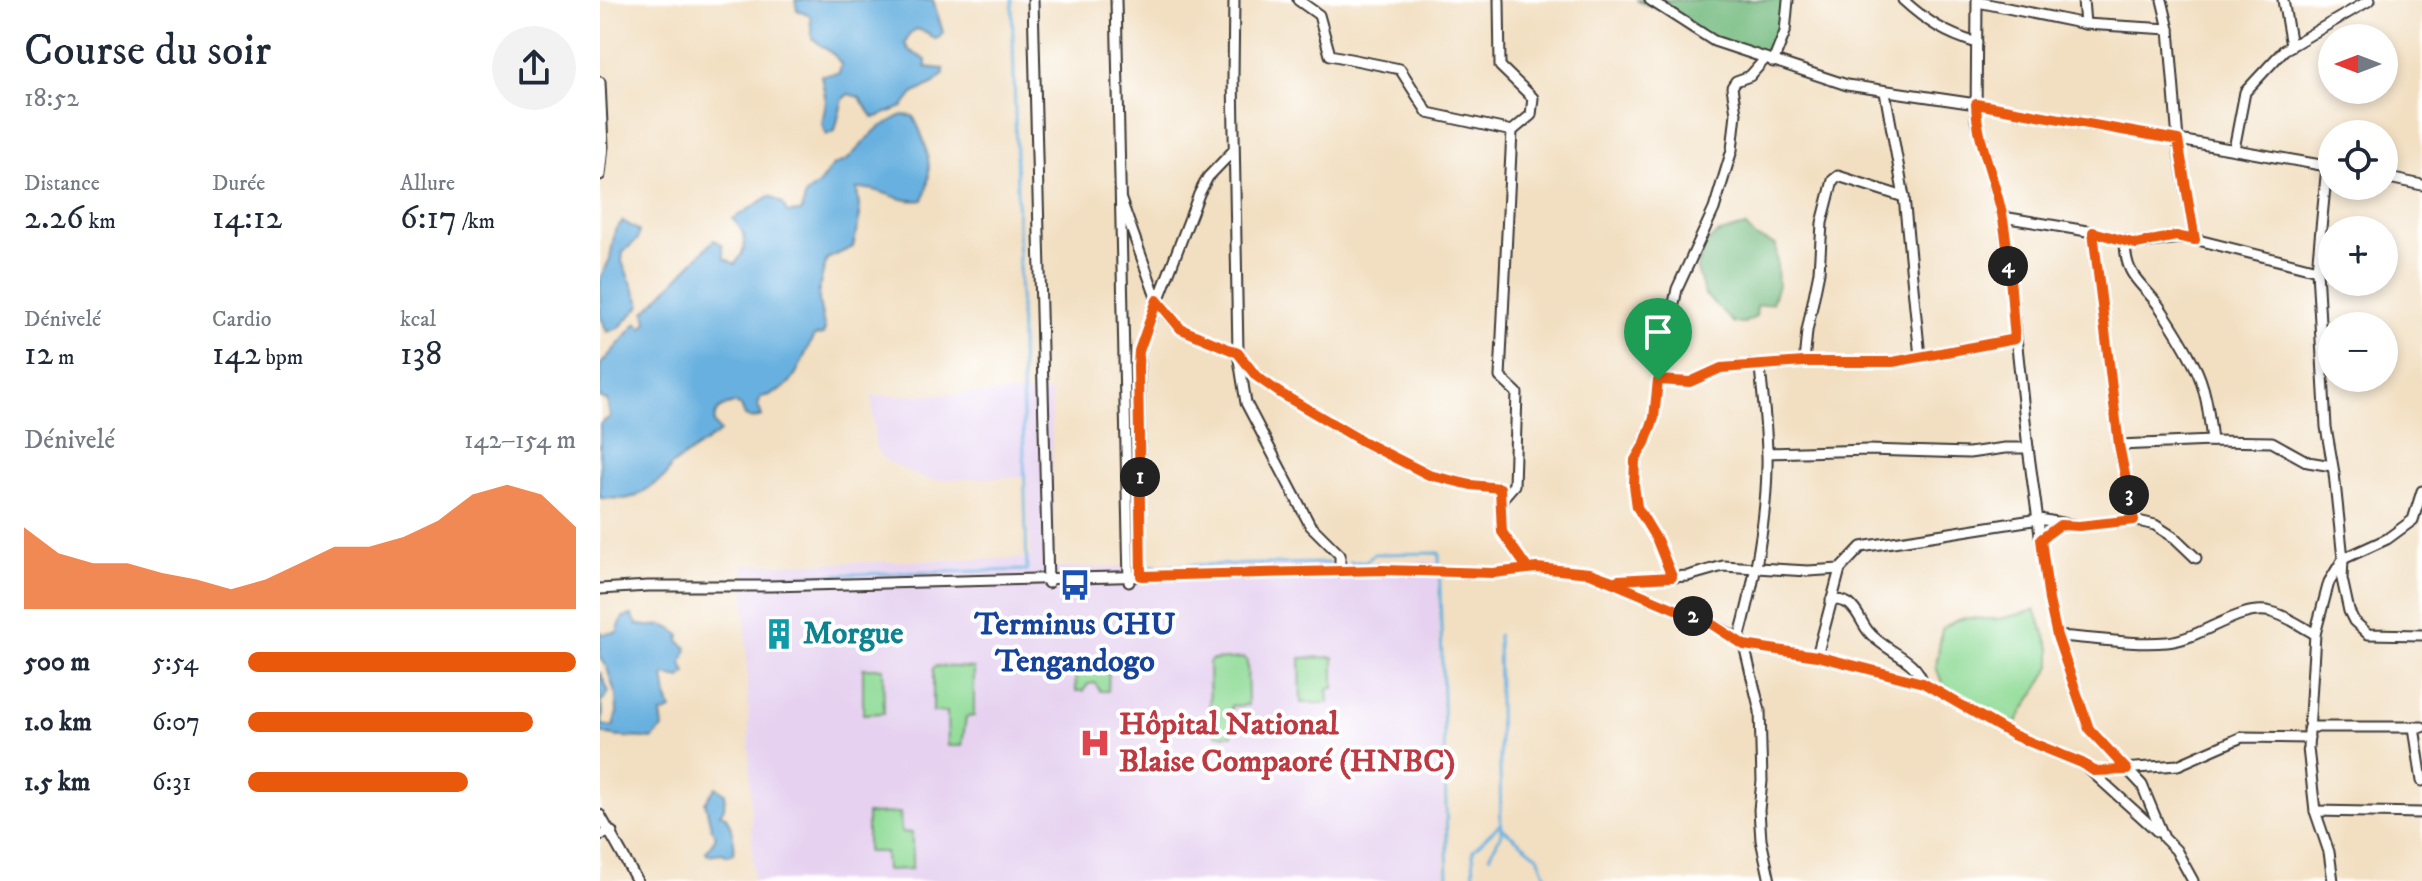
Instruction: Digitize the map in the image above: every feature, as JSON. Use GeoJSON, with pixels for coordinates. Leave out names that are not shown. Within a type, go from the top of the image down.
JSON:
{"type":"FeatureCollection","features":[{"type":"Feature","properties":{"kind":"street"},"geometry":{"type":"LineString","coordinates":[[1033,0],[1048,581]]}},
{"type":"Feature","properties":{"kind":"street"},"geometry":{"type":"LineString","coordinates":[[1116,0],[1129,579]]}},
{"type":"Feature","properties":{"kind":"street"},"geometry":{"type":"LineString","coordinates":[[1234,0],[1233,151],[1238,353],[1246,403],[1310,525],[1340,555],[1340,571]]}},
{"type":"Feature","properties":{"kind":"street"},"geometry":{"type":"LineString","coordinates":[[1298,0],[1319,15],[1330,55],[1400,69],[1428,113],[1512,131]]}},
{"type":"Feature","properties":{"kind":"street"},"geometry":{"type":"LineString","coordinates":[[1489,0],[1499,4],[1500,66],[1533,98],[1531,115],[1512,131],[1500,377],[1517,393],[1514,485],[1501,500]]}},
{"type":"Feature","properties":{"kind":"street"},"geometry":{"type":"LineString","coordinates":[[1650,0],[1714,41],[1847,85],[1976,104],[2318,164]]}},
{"type":"Feature","properties":{"kind":"street"},"geometry":{"type":"LineString","coordinates":[[1672,577],[1657,540],[1637,507],[1635,460],[1654,418],[1658,380],[1677,289],[1714,209],[1732,150],[1736,113],[1732,87],[1736,81],[1750,76],[1769,61],[1785,32],[1788,0]]}},
{"type":"Feature","properties":{"kind":"street"},"geometry":{"type":"LineString","coordinates":[[1903,0],[1925,21],[1949,35],[1977,43]]}},
{"type":"Feature","properties":{"kind":"street"},"geometry":{"type":"LineString","coordinates":[[2083,0],[2085,24]]}},
{"type":"Feature","properties":{"kind":"street"},"geometry":{"type":"LineString","coordinates":[[2162,0],[2169,29],[2178,140],[2195,240]]}},
{"type":"Feature","properties":{"kind":"street"},"geometry":{"type":"LineString","coordinates":[[2283,0],[2291,46]]}},
{"type":"Feature","properties":{"kind":"street"},"geometry":{"type":"LineString","coordinates":[[2234,149],[2245,92],[2284,50],[2370,0]]}},
{"type":"Feature","properties":{"kind":"street"},"geometry":{"type":"LineString","coordinates":[[2164,838],[2142,785],[2089,729],[2057,636],[2049,600],[2028,448],[2003,217],[1991,167],[1980,138],[1976,104],[1978,1],[2085,24],[2169,29]]}},
{"type":"Feature","properties":{"kind":"street"},"geometry":{"type":"LineString","coordinates":[[600,82],[603,146],[600,175]]}},
{"type":"Feature","properties":{"kind":"street"},"geometry":{"type":"LineString","coordinates":[[1885,92],[1904,197],[1920,357]]}},
{"type":"Feature","properties":{"kind":"street"},"geometry":{"type":"LineString","coordinates":[[1141,576],[1139,351],[1199,194],[1208,177],[1233,151]]}},
{"type":"Feature","properties":{"kind":"street"},"geometry":{"type":"LineString","coordinates":[[1804,362],[1819,272],[1822,223],[1833,180],[1838,176],[1904,197]]}},
{"type":"Feature","properties":{"kind":"street"},"geometry":{"type":"LineString","coordinates":[[2398,180],[2422,185]]}},
{"type":"Feature","properties":{"kind":"street"},"geometry":{"type":"LineString","coordinates":[[1121,200],[1157,300],[1181,329],[1238,353],[1256,376],[1280,393],[1362,441],[1429,475],[1500,488],[1502,532],[1528,569]]}},
{"type":"Feature","properties":{"kind":"street"},"geometry":{"type":"LineString","coordinates":[[2326,200],[2317,270],[2326,427],[2343,559],[2342,579],[2349,611],[2354,621],[2368,634],[2422,635]]}},
{"type":"Feature","properties":{"kind":"street"},"geometry":{"type":"LineString","coordinates":[[2003,217],[2145,244],[2176,236],[2317,270]]}},
{"type":"Feature","properties":{"kind":"street"},"geometry":{"type":"LineString","coordinates":[[2093,232],[2119,445],[2134,520]]}},
{"type":"Feature","properties":{"kind":"street"},"geometry":{"type":"LineString","coordinates":[[2125,240],[2125,259],[2133,277],[2159,306],[2195,365],[2208,406],[2212,441]]}},
{"type":"Feature","properties":{"kind":"street"},"geometry":{"type":"LineString","coordinates":[[1658,380],[1690,382],[1721,368],[1804,362],[1893,362],[2015,339]]}},
{"type":"Feature","properties":{"kind":"street"},"geometry":{"type":"LineString","coordinates":[[1760,367],[1767,453],[1766,499],[1741,642],[1760,711],[1762,781],[1759,810],[1761,840],[1770,881]]}},
{"type":"Feature","properties":{"kind":"street"},"geometry":{"type":"LineString","coordinates":[[2119,445],[2272,442],[2308,462],[2332,466]]}},
{"type":"Feature","properties":{"kind":"street"},"geometry":{"type":"LineString","coordinates":[[1767,453],[1868,450],[1969,453],[2028,448]]}},
{"type":"Feature","properties":{"kind":"street"},"geometry":{"type":"LineString","coordinates":[[2333,881],[2329,852],[2315,811],[2309,733],[2315,634],[2329,582],[2343,559],[2417,521],[2422,491]]}},
{"type":"Feature","properties":{"kind":"street"},"geometry":{"type":"LineString","coordinates":[[1817,656],[1840,569],[1861,547],[2039,519],[2079,526],[2134,520],[2155,525],[2196,558]]}},
{"type":"Feature","properties":{"kind":"street"},"geometry":{"type":"LineString","coordinates":[[2041,539],[2060,525]]}},
{"type":"Feature","properties":{"kind":"street"},"geometry":{"type":"LineString","coordinates":[[1615,582],[1697,574],[1723,566],[1808,571],[1840,569]]}},
{"type":"Feature","properties":{"kind":"street"},"geometry":{"type":"LineString","coordinates":[[600,589],[1048,581],[1340,571],[1493,573],[1528,569],[1590,573],[1713,625],[1741,642],[1817,656],[1923,683],[2013,735],[2082,763],[2176,850],[2193,881]]}},
{"type":"Feature","properties":{"kind":"street"},"geometry":{"type":"LineString","coordinates":[[1831,600],[1841,600],[1852,606],[1879,643],[1916,667],[1923,683]]}},
{"type":"Feature","properties":{"kind":"street"},"geometry":{"type":"LineString","coordinates":[[2057,636],[2168,642],[2193,638],[2222,622],[2253,611],[2271,612],[2315,634]]}},
{"type":"Feature","properties":{"kind":"street"},"geometry":{"type":"LineString","coordinates":[[2094,771],[2178,765],[2242,737],[2418,727],[2422,781]]}},
{"type":"Feature","properties":{"kind":"street"},"geometry":{"type":"LineString","coordinates":[[2315,811],[2422,813]]}},
{"type":"Feature","properties":{"kind":"street"},"geometry":{"type":"LineString","coordinates":[[600,815],[637,881]]}},
{"type":"Feature","properties":{"kind":"street"},"geometry":{"type":"LineString","coordinates":[[600,835],[612,832]]}},
{"type":"Feature","properties":{"kind":"shaded area","name":"Hôpital National Blaise Compaoré (HNBC)"},"geometry":{"type":"Polygon","coordinates":[[[1051,392],[1054,568],[1437,561],[1445,881],[753,881],[744,565],[1031,558],[1027,477],[926,480],[885,460],[875,447],[872,396],[1051,392]]]}},
{"type":"Feature","properties":{"kind":"green space"},"geometry":{"type":"Polygon","coordinates":[[[1637,0],[1784,0],[1781,36],[1772,54],[1755,53],[1698,38],[1675,12],[1637,0]]]}},
{"type":"Feature","properties":{"kind":"green space"},"geometry":{"type":"Polygon","coordinates":[[[1745,226],[1755,237],[1776,245],[1778,285],[1772,303],[1757,306],[1756,317],[1744,323],[1734,323],[1705,295],[1697,270],[1704,245],[1717,234],[1745,226]]]}},
{"type":"Feature","properties":{"kind":"green space"},"geometry":{"type":"Polygon","coordinates":[[[2035,610],[2051,650],[2051,666],[2013,728],[1946,693],[1936,667],[1942,629],[1964,618],[2002,618],[2035,610]]]}},
{"type":"Feature","properties":{"kind":"green space"},"geometry":{"type":"Polygon","coordinates":[[[1334,657],[1334,688],[1328,689],[1329,703],[1301,703],[1300,658],[1334,657]]]}},
{"type":"Feature","properties":{"kind":"green space"},"geometry":{"type":"Polygon","coordinates":[[[1245,658],[1248,705],[1231,706],[1232,735],[1216,735],[1215,723],[1210,719],[1209,663],[1211,660],[1245,658]]]}},
{"type":"Feature","properties":{"kind":"green space"},"geometry":{"type":"Polygon","coordinates":[[[1109,663],[1108,691],[1100,691],[1095,683],[1088,684],[1084,691],[1076,691],[1075,664],[1109,663]]]}},
{"type":"Feature","properties":{"kind":"green space"},"geometry":{"type":"Polygon","coordinates":[[[863,668],[883,668],[884,713],[863,714],[863,668]]]}},
{"type":"Feature","properties":{"kind":"green space"},"geometry":{"type":"Polygon","coordinates":[[[933,668],[974,668],[974,716],[966,717],[962,746],[948,746],[947,712],[933,712],[933,668]]]}},
{"type":"Feature","properties":{"kind":"green space"},"geometry":{"type":"Polygon","coordinates":[[[900,813],[901,832],[912,833],[912,869],[886,870],[885,852],[867,852],[867,814],[900,813]]]}},
{"type":"Feature","properties":{"kind":"water"},"geometry":{"type":"Polygon","coordinates":[[[795,0],[933,0],[943,32],[940,37],[935,39],[916,29],[905,44],[926,60],[926,67],[944,69],[944,74],[913,94],[903,107],[874,118],[859,97],[848,94],[843,99],[835,131],[826,135],[822,124],[826,101],[821,75],[839,73],[841,64],[812,38],[810,15],[797,10],[795,0]]]}},
{"type":"Feature","properties":{"kind":"water"},"geometry":{"type":"Polygon","coordinates":[[[902,115],[913,116],[928,157],[927,189],[923,200],[905,200],[873,190],[857,189],[860,215],[853,247],[827,259],[821,279],[819,301],[825,329],[823,335],[814,336],[790,383],[773,394],[761,397],[758,405],[762,416],[752,419],[745,416],[741,406],[735,403],[720,409],[714,423],[720,432],[671,466],[666,476],[637,496],[600,498],[600,424],[610,417],[607,400],[600,398],[600,365],[637,323],[642,328],[647,322],[645,312],[714,240],[722,244],[724,258],[735,264],[743,252],[745,241],[742,230],[733,219],[770,196],[783,204],[787,213],[801,212],[806,194],[819,184],[832,166],[847,160],[877,129],[902,115]]]}},
{"type":"Feature","properties":{"kind":"water"},"geometry":{"type":"Polygon","coordinates":[[[623,221],[639,231],[638,239],[623,252],[622,262],[641,305],[619,328],[607,332],[600,315],[600,278],[610,259],[615,230],[623,221]]]}},
{"type":"Feature","properties":{"kind":"water"},"geometry":{"type":"Polygon","coordinates":[[[632,615],[637,624],[662,625],[680,635],[679,641],[687,648],[682,664],[686,673],[681,678],[664,675],[671,710],[661,714],[663,728],[652,739],[600,732],[600,704],[602,725],[613,727],[617,712],[616,696],[607,668],[600,658],[600,631],[603,634],[617,632],[623,617],[632,615]]]}},
{"type":"Feature","properties":{"kind":"water"},"geometry":{"type":"Polygon","coordinates":[[[600,672],[609,692],[600,704],[600,672]]]}},
{"type":"Feature","properties":{"kind":"water"},"geometry":{"type":"Polygon","coordinates":[[[716,787],[725,793],[724,808],[720,814],[726,816],[734,840],[734,854],[727,856],[723,853],[708,855],[706,852],[716,837],[705,802],[716,787]]]}},
{"type":"Feature","properties":{"kind":"waterway"},"geometry":{"type":"LineString","coordinates":[[771,576],[1027,570],[1012,0]]}},
{"type":"Feature","properties":{"kind":"waterway"},"geometry":{"type":"LineString","coordinates":[[1350,562],[1366,562],[1374,554],[1439,553],[1448,881]]}},
{"type":"Feature","properties":{"kind":"waterway"},"geometry":{"type":"LineString","coordinates":[[1147,566],[1330,563]]}},
{"type":"Feature","properties":{"kind":"waterway"},"geometry":{"type":"LineString","coordinates":[[1490,856],[1501,834],[1498,635]]}},
{"type":"Feature","properties":{"kind":"waterway"},"geometry":{"type":"LineString","coordinates":[[1474,881],[1473,850],[1500,824]]}},
{"type":"Feature","properties":{"kind":"waterway"},"geometry":{"type":"LineString","coordinates":[[1502,828],[1538,856],[1548,881]]}},
{"type":"Feature","properties":{"kind":"place","name":"Terminus CHU Tengandogo"},"geometry":{"type":"Point","coordinates":[1075,585]}},
{"type":"Feature","properties":{"kind":"place","name":"Morgue"},"geometry":{"type":"Point","coordinates":[779,634]}},
{"type":"Feature","properties":{"kind":"place","name":"Hôpital National Blaise Compaoré (HNBC)"},"geometry":{"type":"Point","coordinates":[1095,743]}},
{"type":"Feature","properties":{"kind":"route"},"geometry":{"type":"LineString","coordinates":[[1658,380],[1654,418],[1635,460],[1634,485],[1637,507],[1657,540],[1672,577],[1615,582],[1590,573],[1537,568],[1493,573],[1382,570],[1141,576],[1138,366],[1139,351],[1157,300],[1181,329],[1238,353],[1256,376],[1362,441],[1429,475],[1453,482],[1500,488],[1502,532],[1528,569],[1537,568],[1590,573],[1713,625],[1744,645],[1817,656],[1923,683],[2013,735],[2082,763],[2094,771],[2127,770],[2089,729],[2057,636],[2041,539],[2060,525],[2134,520],[2119,445],[2093,232],[2136,244],[2176,236],[2195,240],[2178,140],[1976,104],[1980,138],[1991,167],[2003,217],[2015,339],[1893,362],[1804,362],[1721,368],[1690,382],[1658,380]]}}]}
